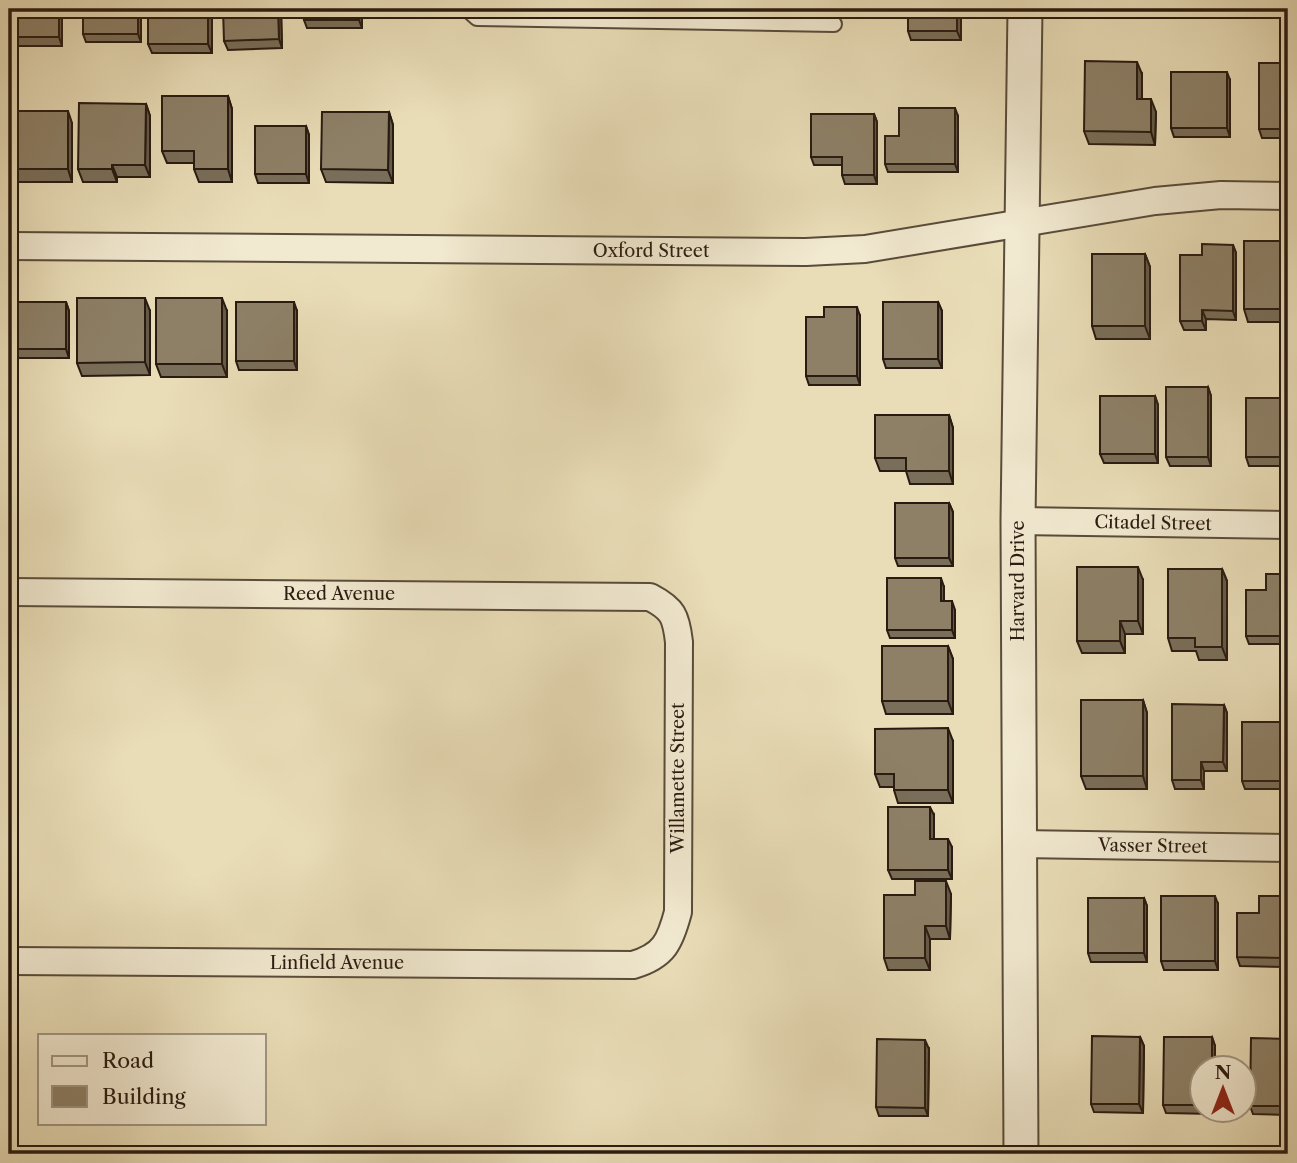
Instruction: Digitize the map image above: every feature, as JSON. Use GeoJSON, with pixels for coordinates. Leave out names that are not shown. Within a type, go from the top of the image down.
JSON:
{"type":"FeatureCollection","features":[{"type":"Feature","properties":{"kind":"street","name":"Harvard Drive"},"geometry":{"type":"LineString","coordinates":[[1021,1154],[1018,521],[1025,9]]}},
{"type":"Feature","properties":{"kind":"street","name":"Oxford Street"},"geometry":{"type":"LineString","coordinates":[[9,246],[806,252],[865,250],[1155,201],[1220,195],[1288,196]]}},
{"type":"Feature","properties":{"kind":"street","name":"Citadel Street"},"geometry":{"type":"LineString","coordinates":[[1018,521],[1288,525]]}},
{"type":"Feature","properties":{"kind":"street","name":"Reed Avenue"},"geometry":{"type":"LineString","coordinates":[[9,592],[629,596],[650,597],[667,606]]}},
{"type":"Feature","properties":{"kind":"street","name":"Willamette Street"},"geometry":{"type":"LineString","coordinates":[[662,950],[672,936],[678,912],[679,642],[676,621],[667,606]]}},
{"type":"Feature","properties":{"kind":"street","name":"Vasser Street"},"geometry":{"type":"LineString","coordinates":[[1019,844],[1288,848]]}},
{"type":"Feature","properties":{"kind":"street","name":"Linfield Avenue"},"geometry":{"type":"LineString","coordinates":[[9,961],[633,965],[648,961],[662,950]]}},
{"type":"Feature","properties":{"kind":"lane"},"geometry":{"type":"LineString","coordinates":[[467,9],[477,18],[635,15],[834,23]]}},
{"type":"Feature","properties":{"kind":"building"},"geometry":{"type":"Polygon","coordinates":[[[9,9],[59,9],[59,37],[9,37],[9,9]]]}},
{"type":"Feature","properties":{"kind":"building"},"geometry":{"type":"Polygon","coordinates":[[[83,9],[138,9],[138,34],[83,34],[83,9]]]}},
{"type":"Feature","properties":{"kind":"building"},"geometry":{"type":"Polygon","coordinates":[[[148,9],[208,9],[208,44],[148,44],[148,9]]]}},
{"type":"Feature","properties":{"kind":"building"},"geometry":{"type":"Polygon","coordinates":[[[223,9],[278,9],[279,39],[224,41],[223,9]]]}},
{"type":"Feature","properties":{"kind":"building"},"geometry":{"type":"Polygon","coordinates":[[[304,9],[359,9],[359,20],[304,20],[304,9]]]}},
{"type":"Feature","properties":{"kind":"building"},"geometry":{"type":"Polygon","coordinates":[[[908,9],[957,9],[957,31],[908,31],[908,9]]]}},
{"type":"Feature","properties":{"kind":"building"},"geometry":{"type":"Polygon","coordinates":[[[1085,61],[1137,62],[1137,99],[1151,99],[1151,132],[1084,131],[1085,61]]]}},
{"type":"Feature","properties":{"kind":"building"},"geometry":{"type":"Polygon","coordinates":[[[1259,63],[1288,63],[1288,129],[1259,129],[1259,63]]]}},
{"type":"Feature","properties":{"kind":"building"},"geometry":{"type":"Polygon","coordinates":[[[1171,72],[1227,72],[1227,128],[1171,128],[1171,72]]]}},
{"type":"Feature","properties":{"kind":"building"},"geometry":{"type":"Polygon","coordinates":[[[162,96],[228,96],[228,169],[194,169],[194,151],[162,151],[162,96]]]}},
{"type":"Feature","properties":{"kind":"building"},"geometry":{"type":"Polygon","coordinates":[[[79,103],[146,104],[145,165],[78,169],[79,103]]]}},
{"type":"Feature","properties":{"kind":"building"},"geometry":{"type":"Polygon","coordinates":[[[899,108],[955,108],[955,164],[885,164],[885,136],[899,136],[899,108]]]}},
{"type":"Feature","properties":{"kind":"building"},"geometry":{"type":"Polygon","coordinates":[[[9,111],[68,111],[68,169],[9,169],[9,111]]]}},
{"type":"Feature","properties":{"kind":"building"},"geometry":{"type":"Polygon","coordinates":[[[322,112],[389,112],[388,170],[321,169],[322,112]]]}},
{"type":"Feature","properties":{"kind":"building"},"geometry":{"type":"Polygon","coordinates":[[[811,114],[874,114],[874,175],[842,175],[842,157],[811,157],[811,114]]]}},
{"type":"Feature","properties":{"kind":"building"},"geometry":{"type":"Polygon","coordinates":[[[255,126],[306,126],[306,174],[255,174],[255,126]]]}},
{"type":"Feature","properties":{"kind":"building"},"geometry":{"type":"Polygon","coordinates":[[[1244,241],[1288,241],[1288,309],[1244,309],[1244,241]]]}},
{"type":"Feature","properties":{"kind":"building"},"geometry":{"type":"Polygon","coordinates":[[[1202,244],[1233,245],[1233,311],[1202,310],[1202,321],[1180,321],[1180,255],[1202,255],[1202,244]]]}},
{"type":"Feature","properties":{"kind":"building"},"geometry":{"type":"Polygon","coordinates":[[[1092,254],[1145,254],[1145,326],[1092,326],[1092,254]]]}},
{"type":"Feature","properties":{"kind":"building"},"geometry":{"type":"Polygon","coordinates":[[[77,298],[145,298],[145,362],[77,363],[77,298]]]}},
{"type":"Feature","properties":{"kind":"building"},"geometry":{"type":"Polygon","coordinates":[[[156,298],[222,298],[222,364],[156,364],[156,298]]]}},
{"type":"Feature","properties":{"kind":"building"},"geometry":{"type":"Polygon","coordinates":[[[9,302],[66,302],[66,349],[9,349],[9,302]]]}},
{"type":"Feature","properties":{"kind":"building"},"geometry":{"type":"Polygon","coordinates":[[[236,302],[294,302],[294,361],[236,361],[236,302]]]}},
{"type":"Feature","properties":{"kind":"building"},"geometry":{"type":"Polygon","coordinates":[[[883,302],[938,302],[938,359],[883,359],[883,302]]]}},
{"type":"Feature","properties":{"kind":"building"},"geometry":{"type":"Polygon","coordinates":[[[824,307],[857,307],[857,376],[806,376],[806,317],[824,317],[824,307]]]}},
{"type":"Feature","properties":{"kind":"building"},"geometry":{"type":"Polygon","coordinates":[[[1166,387],[1208,387],[1208,457],[1166,457],[1166,387]]]}},
{"type":"Feature","properties":{"kind":"building"},"geometry":{"type":"Polygon","coordinates":[[[1100,396],[1155,396],[1155,454],[1100,454],[1100,396]]]}},
{"type":"Feature","properties":{"kind":"building"},"geometry":{"type":"Polygon","coordinates":[[[1246,398],[1288,398],[1288,457],[1246,457],[1246,398]]]}},
{"type":"Feature","properties":{"kind":"building"},"geometry":{"type":"Polygon","coordinates":[[[875,415],[949,415],[949,471],[906,471],[906,458],[875,458],[875,415]]]}},
{"type":"Feature","properties":{"kind":"building"},"geometry":{"type":"Polygon","coordinates":[[[895,503],[949,503],[949,558],[895,558],[895,503]]]}},
{"type":"Feature","properties":{"kind":"building"},"geometry":{"type":"Polygon","coordinates":[[[1077,567],[1138,567],[1138,621],[1120,621],[1120,641],[1077,641],[1077,567]]]}},
{"type":"Feature","properties":{"kind":"building"},"geometry":{"type":"Polygon","coordinates":[[[1168,569],[1222,569],[1222,647],[1195,647],[1195,638],[1168,638],[1168,569]]]}},
{"type":"Feature","properties":{"kind":"building"},"geometry":{"type":"Polygon","coordinates":[[[1266,574],[1288,574],[1288,636],[1246,636],[1246,590],[1266,590],[1266,574]]]}},
{"type":"Feature","properties":{"kind":"building"},"geometry":{"type":"Polygon","coordinates":[[[887,578],[941,578],[941,601],[952,601],[952,630],[887,630],[887,578]]]}},
{"type":"Feature","properties":{"kind":"building"},"geometry":{"type":"Polygon","coordinates":[[[882,646],[948,646],[948,701],[882,701],[882,646]]]}},
{"type":"Feature","properties":{"kind":"building"},"geometry":{"type":"Polygon","coordinates":[[[1081,700],[1143,700],[1143,776],[1081,776],[1081,700]]]}},
{"type":"Feature","properties":{"kind":"building"},"geometry":{"type":"Polygon","coordinates":[[[1172,704],[1224,705],[1223,762],[1201,762],[1201,780],[1172,780],[1172,704]]]}},
{"type":"Feature","properties":{"kind":"building"},"geometry":{"type":"Polygon","coordinates":[[[1242,722],[1288,722],[1288,781],[1242,781],[1242,722]]]}},
{"type":"Feature","properties":{"kind":"building"},"geometry":{"type":"Polygon","coordinates":[[[948,728],[948,790],[894,790],[894,774],[875,774],[875,729],[948,728]]]}},
{"type":"Feature","properties":{"kind":"building"},"geometry":{"type":"Polygon","coordinates":[[[888,807],[930,807],[930,839],[948,839],[948,870],[888,870],[888,807]]]}},
{"type":"Feature","properties":{"kind":"building"},"geometry":{"type":"Polygon","coordinates":[[[915,881],[946,881],[946,926],[925,926],[925,958],[884,958],[884,895],[915,895],[915,881]]]}},
{"type":"Feature","properties":{"kind":"building"},"geometry":{"type":"Polygon","coordinates":[[[1161,896],[1215,896],[1215,961],[1161,961],[1161,896]]]}},
{"type":"Feature","properties":{"kind":"building"},"geometry":{"type":"Polygon","coordinates":[[[1259,896],[1288,896],[1284,958],[1237,957],[1237,913],[1259,913],[1259,896]]]}},
{"type":"Feature","properties":{"kind":"building"},"geometry":{"type":"Polygon","coordinates":[[[1088,898],[1144,898],[1144,953],[1088,953],[1088,898]]]}},
{"type":"Feature","properties":{"kind":"building"},"geometry":{"type":"Polygon","coordinates":[[[1092,1036],[1140,1037],[1139,1104],[1091,1104],[1092,1036]]]}},
{"type":"Feature","properties":{"kind":"building"},"geometry":{"type":"Polygon","coordinates":[[[1164,1037],[1212,1037],[1212,1054],[1188,1054],[1188,1105],[1163,1105],[1164,1037]]]}},
{"type":"Feature","properties":{"kind":"building"},"geometry":{"type":"Polygon","coordinates":[[[1251,1038],[1288,1039],[1288,1106],[1258,1106],[1258,1054],[1251,1054],[1251,1038]]]}},
{"type":"Feature","properties":{"kind":"building"},"geometry":{"type":"Polygon","coordinates":[[[877,1039],[925,1040],[925,1108],[876,1107],[877,1039]]]}}]}
